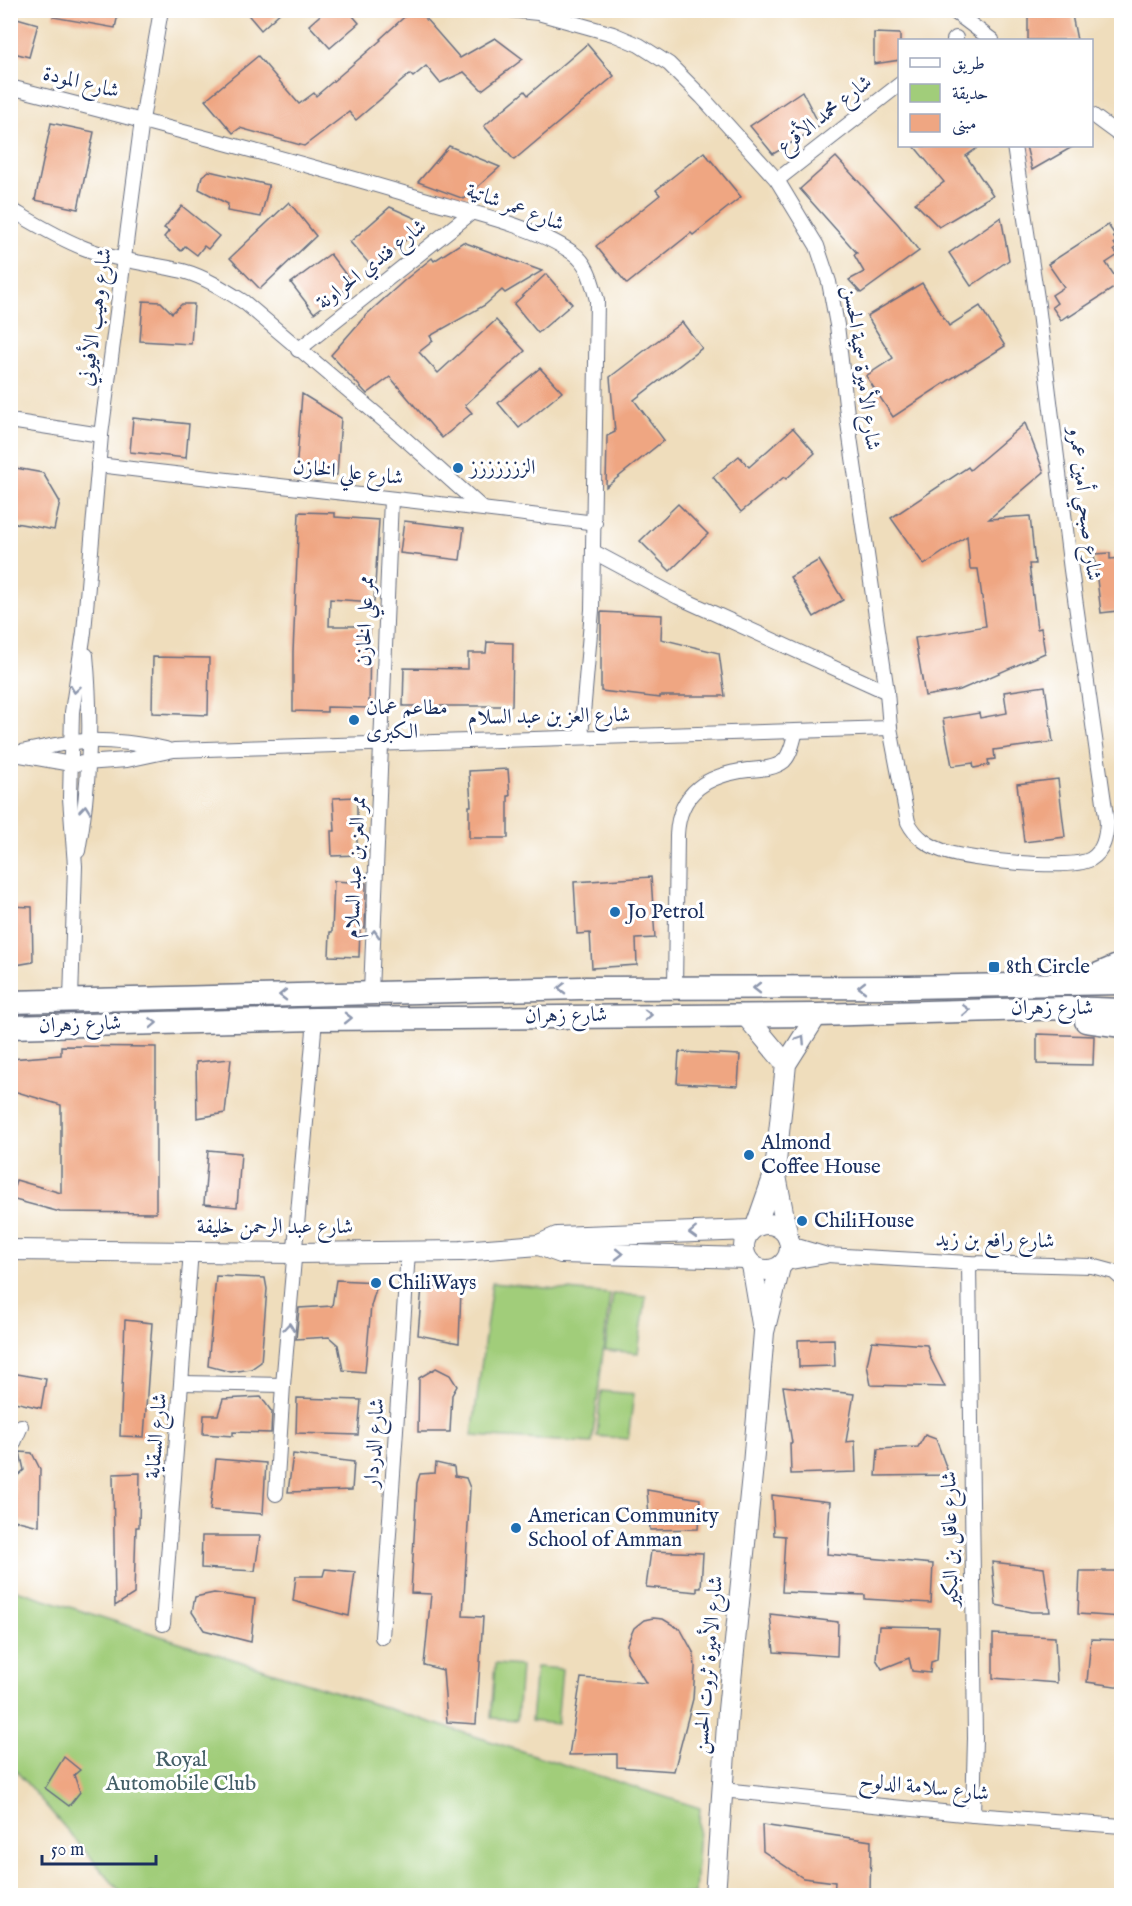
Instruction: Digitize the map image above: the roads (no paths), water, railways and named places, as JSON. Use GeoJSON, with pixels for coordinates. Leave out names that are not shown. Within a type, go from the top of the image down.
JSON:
{"type":"FeatureCollection","features":[{"type":"Feature","properties":{"kind":"main road"},"geometry":{"type":"LineString","coordinates":[[1074,985],[1122,964]]}},
{"type":"Feature","properties":{"kind":"main road","name":"شارع زهران"},"geometry":{"type":"LineString","coordinates":[[10,1002],[372,992],[1074,985],[1122,982]]}},
{"type":"Feature","properties":{"kind":"main road","name":"شارع زهران"},"geometry":{"type":"LineString","coordinates":[[10,1028],[315,1019],[817,1015],[1001,1009],[1122,1010]]}},
{"type":"Feature","properties":{"kind":"main road"},"geometry":{"type":"LineString","coordinates":[[1001,1009],[1122,1026]]}},
{"type":"Feature","properties":{"kind":"street","name":"شارع وهيب الأفيوني"},"geometry":{"type":"LineString","coordinates":[[71,1000],[75,866],[71,825],[72,712],[84,632],[101,435],[142,120],[161,10]]}},
{"type":"Feature","properties":{"kind":"street","name":"شارع الأميرة سمية الحسن"},"geometry":{"type":"LineString","coordinates":[[509,10],[536,12],[629,40],[669,64],[777,180],[817,246],[829,282],[837,325],[848,423],[887,692],[890,728]]}},
{"type":"Feature","properties":{"kind":"street"},"geometry":{"type":"LineString","coordinates":[[952,10],[991,39]]}},
{"type":"Feature","properties":{"kind":"street","name":"شارع محمد الأقرع"},"geometry":{"type":"LineString","coordinates":[[777,180],[898,86]]}},
{"type":"Feature","properties":{"kind":"street","name":"شارع المودة"},"geometry":{"type":"LineString","coordinates":[[10,87],[142,120]]}},
{"type":"Feature","properties":{"kind":"street"},"geometry":{"type":"LineString","coordinates":[[1093,116],[1122,137]]}},
{"type":"Feature","properties":{"kind":"street","name":"شارع عمر شاتية"},"geometry":{"type":"LineString","coordinates":[[142,120],[525,229],[575,254],[589,270],[597,300],[595,523],[592,610],[581,737]]}},
{"type":"Feature","properties":{"kind":"street","name":"شارع صبحي أمين عمرو"},"geometry":{"type":"LineString","coordinates":[[890,728],[908,822],[920,839],[949,853],[1024,864],[1051,865],[1084,862],[1092,859],[1099,852],[1105,840],[1107,823],[1071,570],[1038,305],[1014,147]]}},
{"type":"Feature","properties":{"kind":"street"},"geometry":{"type":"LineString","coordinates":[[10,209],[85,248],[125,260],[184,271],[224,289],[244,302],[394,429],[482,508]]}},
{"type":"Feature","properties":{"kind":"street","name":"شارع فندي الحراونة"},"geometry":{"type":"LineString","coordinates":[[298,350],[471,213]]}},
{"type":"Feature","properties":{"kind":"street"},"geometry":{"type":"LineString","coordinates":[[10,421],[101,435]]}},
{"type":"Feature","properties":{"kind":"street","name":"شارع علي الخازن"},"geometry":{"type":"LineString","coordinates":[[98,465],[482,508],[595,523]]}},
{"type":"Feature","properties":{"kind":"street","name":"ممر علي الخازن"},"geometry":{"type":"LineString","coordinates":[[383,744],[391,499]]}},
{"type":"Feature","properties":{"kind":"street"},"geometry":{"type":"LineString","coordinates":[[594,552],[678,597],[887,692]]}},
{"type":"Feature","properties":{"kind":"street","name":"شارع وهيب الأفيوني"},"geometry":{"type":"LineString","coordinates":[[75,866],[84,821],[89,764],[89,689],[84,632]]}},
{"type":"Feature","properties":{"kind":"street","name":"شارع العز بن عبد السلام"},"geometry":{"type":"LineString","coordinates":[[13,754],[70,742],[89,741],[126,743],[174,750],[890,728]]}},
{"type":"Feature","properties":{"kind":"street"},"geometry":{"type":"LineString","coordinates":[[675,988],[677,835],[680,814],[684,805],[697,789],[716,778],[741,771],[770,768],[782,762],[789,754],[796,731]]}},
{"type":"Feature","properties":{"kind":"street","name":"ممر العز بن عبد السلام"},"geometry":{"type":"LineString","coordinates":[[372,992],[383,744]]}},
{"type":"Feature","properties":{"kind":"street","name":"شارع العز بن عبد السلام"},"geometry":{"type":"LineString","coordinates":[[13,754],[71,764],[89,764],[127,760],[174,750]]}},
{"type":"Feature","properties":{"kind":"street"},"geometry":{"type":"LineString","coordinates":[[776,1172],[754,1228],[744,1243],[749,1262],[766,1270],[782,1265],[790,1251],[776,1172],[786,1064],[817,1015]]}},
{"type":"Feature","properties":{"kind":"street"},"geometry":{"type":"LineString","coordinates":[[746,1016],[786,1064]]}},
{"type":"Feature","properties":{"kind":"street"},"geometry":{"type":"LineString","coordinates":[[276,1494],[283,1385],[315,1019]]}},
{"type":"Feature","properties":{"kind":"street"},"geometry":{"type":"LineString","coordinates":[[754,1228],[766,1224],[775,1225],[783,1230],[789,1241]]}},
{"type":"Feature","properties":{"kind":"street","name":"شارع عبد الرحمن خليفة"},"geometry":{"type":"LineString","coordinates":[[10,1250],[191,1250],[296,1253],[461,1251],[539,1245],[557,1237],[754,1228]]}},
{"type":"Feature","properties":{"kind":"street","name":"شارع رافع بن زيد"},"geometry":{"type":"LineString","coordinates":[[789,1241],[827,1255]]}},
{"type":"Feature","properties":{"kind":"street","name":"شارع عبد الرحمن خليفة"},"geometry":{"type":"LineString","coordinates":[[539,1245],[561,1253],[749,1262]]}},
{"type":"Feature","properties":{"kind":"street","name":"شارع السقاية"},"geometry":{"type":"LineString","coordinates":[[163,1624],[191,1250]]}},
{"type":"Feature","properties":{"kind":"street","name":"شارع الدردار"},"geometry":{"type":"LineString","coordinates":[[382,1637],[408,1252]]}},
{"type":"Feature","properties":{"kind":"street","name":"شارع رافع بن زيد"},"geometry":{"type":"LineString","coordinates":[[782,1265],[827,1255],[969,1263],[1076,1264],[1104,1268],[1114,1272],[1122,1279]]}},
{"type":"Feature","properties":{"kind":"street","name":"شارع الأميرة ثروت الحسن"},"geometry":{"type":"LineString","coordinates":[[749,1262],[764,1332]]}},
{"type":"Feature","properties":{"kind":"street","name":"شارع عاقل بن البكير"},"geometry":{"type":"LineString","coordinates":[[969,1263],[975,1737],[973,1815]]}},
{"type":"Feature","properties":{"kind":"street","name":"شارع الأميرة ثروت الحسن"},"geometry":{"type":"LineString","coordinates":[[715,1896],[722,1790],[764,1332],[782,1265]]}},
{"type":"Feature","properties":{"kind":"street"},"geometry":{"type":"LineString","coordinates":[[182,1383],[283,1385]]}},
{"type":"Feature","properties":{"kind":"street"},"geometry":{"type":"LineString","coordinates":[[10,1452],[21,1426]]}},
{"type":"Feature","properties":{"kind":"street","name":"شارع سلامة الدلوح"},"geometry":{"type":"LineString","coordinates":[[722,1790],[973,1815],[1122,1826]]}},
{"type":"Feature","properties":{"kind":"place","name":"الززززززز"},"geometry":{"type":"Point","coordinates":[458,468]}},
{"type":"Feature","properties":{"kind":"place","name":"مطاعم عمان الكبرى"},"geometry":{"type":"Point","coordinates":[354,720]}},
{"type":"Feature","properties":{"kind":"place","name":"Jo Petrol"},"geometry":{"type":"Point","coordinates":[615,912]}},
{"type":"Feature","properties":{"kind":"place","name":"8th Circle"},"geometry":{"type":"Point","coordinates":[994,967]}},
{"type":"Feature","properties":{"kind":"place","name":"Almond Coffee House"},"geometry":{"type":"Point","coordinates":[749,1155]}},
{"type":"Feature","properties":{"kind":"place","name":"ChiliHouse"},"geometry":{"type":"Point","coordinates":[802,1221]}},
{"type":"Feature","properties":{"kind":"place","name":"ChiliWays"},"geometry":{"type":"Point","coordinates":[376,1283]}},
{"type":"Feature","properties":{"kind":"place","name":"American Community School of Amman"},"geometry":{"type":"Point","coordinates":[516,1528]}},
{"type":"Feature","properties":{"kind":"park label","name":"Royal Automobile Club"},"geometry":{"type":"Point","coordinates":[181,1772]}}]}
